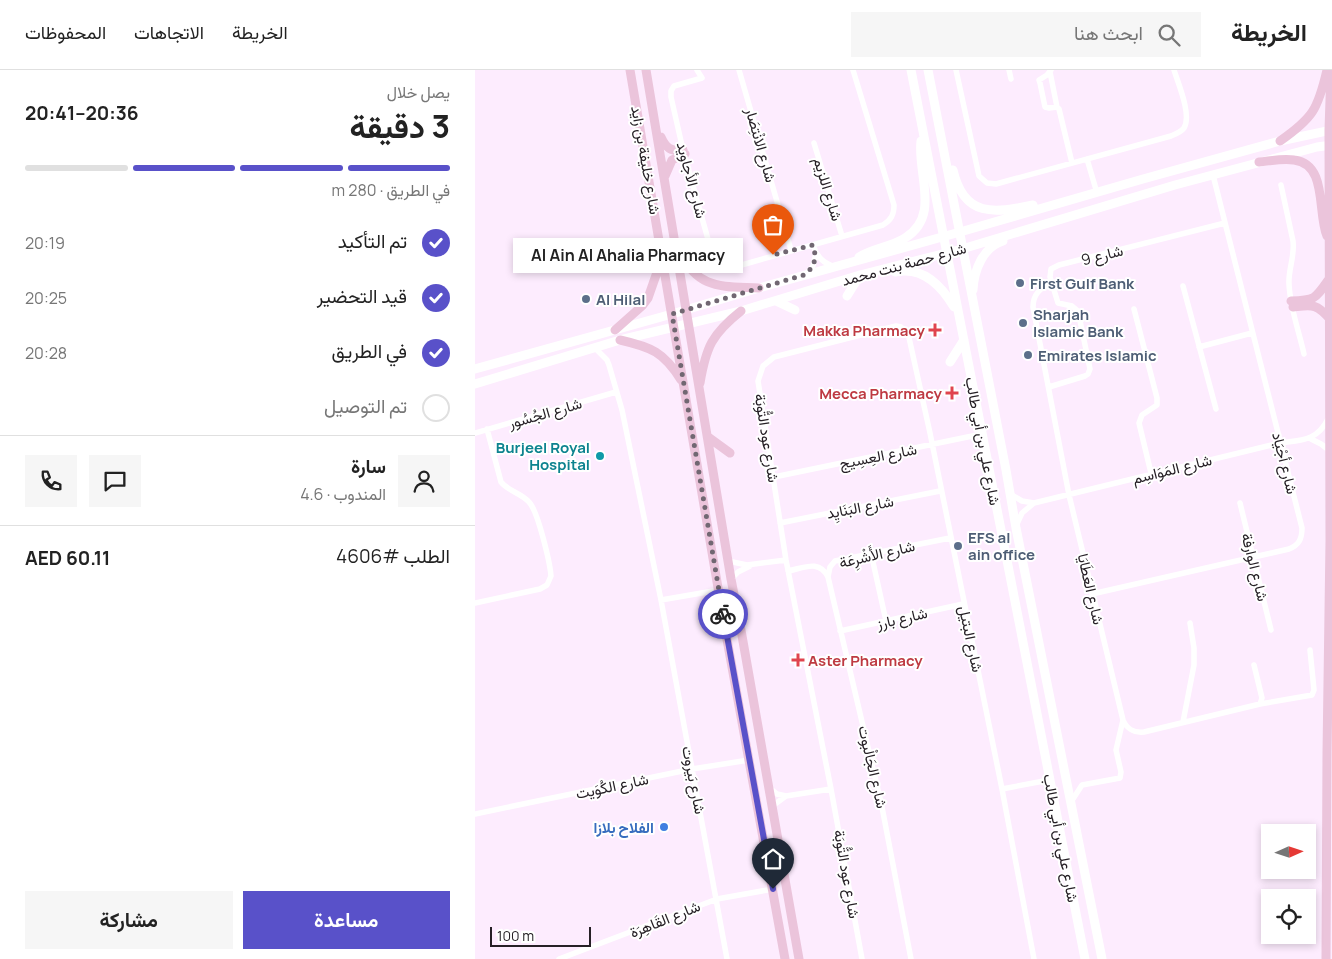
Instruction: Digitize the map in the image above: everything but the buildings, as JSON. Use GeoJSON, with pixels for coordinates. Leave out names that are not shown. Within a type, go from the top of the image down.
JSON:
{"type":"FeatureCollection","features":[{"type":"Feature","properties":{"kind":"main road","name":"شارع خليفة بن زايد"},"geometry":{"type":"LineString","coordinates":[[630,70],[719,590],[785,959]]}},
{"type":"Feature","properties":{"kind":"main road","name":"شارع خليفة بن زايد"},"geometry":{"type":"LineString","coordinates":[[646,70],[731,579],[799,959]]}},
{"type":"Feature","properties":{"kind":"main road","name":"شارع علي بن أبي طالب"},"geometry":{"type":"LineString","coordinates":[[911,70],[1085,959]]}},
{"type":"Feature","properties":{"kind":"main road","name":"شارع علي بن أبي طالب"},"geometry":{"type":"LineString","coordinates":[[928,70],[1070,804],[1102,959]]}},
{"type":"Feature","properties":{"kind":"main road"},"geometry":{"type":"LineString","coordinates":[[1280,141],[1295,131],[1310,117],[1320,97],[1327,70]]}},
{"type":"Feature","properties":{"kind":"main road"},"geometry":{"type":"LineString","coordinates":[[1326,959],[1331,70]]}},
{"type":"Feature","properties":{"kind":"main road"},"geometry":{"type":"LineString","coordinates":[[657,129],[667,148],[684,152]]}},
{"type":"Feature","properties":{"kind":"main road","name":"شارع حصة بنت محمد"},"geometry":{"type":"LineString","coordinates":[[475,369],[685,311],[1050,205],[1280,141],[1330,130]]}},
{"type":"Feature","properties":{"kind":"main road"},"geometry":{"type":"LineString","coordinates":[[851,263],[870,251],[904,238],[919,224],[926,200],[919,152],[922,131]]}},
{"type":"Feature","properties":{"kind":"main road"},"geometry":{"type":"LineString","coordinates":[[940,131],[948,147],[959,190],[975,205],[995,211],[1040,203],[1050,205]]}},
{"type":"Feature","properties":{"kind":"main road","name":"شارع حصة بنت محمد"},"geometry":{"type":"LineString","coordinates":[[475,384],[620,340],[741,311],[860,276],[962,249],[1259,162],[1331,145]]}},
{"type":"Feature","properties":{"kind":"main road"},"geometry":{"type":"LineString","coordinates":[[664,179],[672,160],[684,152]]}},
{"type":"Feature","properties":{"kind":"main road"},"geometry":{"type":"LineString","coordinates":[[1259,162],[1297,160],[1307,165],[1312,171],[1319,187],[1322,221],[1329,242]]}},
{"type":"Feature","properties":{"kind":"main road"},"geometry":{"type":"LineString","coordinates":[[982,350],[973,289],[980,261],[996,243],[1026,234],[1037,226]]}},
{"type":"Feature","properties":{"kind":"main road"},"geometry":{"type":"LineString","coordinates":[[675,245],[687,266],[699,278],[721,286],[759,288]]}},
{"type":"Feature","properties":{"kind":"main road"},"geometry":{"type":"LineString","coordinates":[[615,330],[642,306],[647,298],[663,256]]}},
{"type":"Feature","properties":{"kind":"main road"},"geometry":{"type":"LineString","coordinates":[[847,296],[860,276],[877,276],[904,270],[923,275],[937,284],[945,292],[958,314]]}},
{"type":"Feature","properties":{"kind":"main road"},"geometry":{"type":"LineString","coordinates":[[1292,304],[1314,298],[1329,279]]}},
{"type":"Feature","properties":{"kind":"main road"},"geometry":{"type":"LineString","coordinates":[[776,301],[795,310]]}},
{"type":"Feature","properties":{"kind":"main road"},"geometry":{"type":"LineString","coordinates":[[1292,304],[1316,306],[1330,319]]}},
{"type":"Feature","properties":{"kind":"main road"},"geometry":{"type":"LineString","coordinates":[[699,393],[704,362],[712,339],[724,325],[741,311]]}},
{"type":"Feature","properties":{"kind":"main road"},"geometry":{"type":"LineString","coordinates":[[620,340],[649,347],[663,356],[673,366],[684,384]]}},
{"type":"Feature","properties":{"kind":"main road"},"geometry":{"type":"LineString","coordinates":[[950,362],[964,340]]}},
{"type":"Feature","properties":{"kind":"main road"},"geometry":{"type":"LineString","coordinates":[[708,438],[730,454]]}},
{"type":"Feature","properties":{"kind":"street","name":"شارع الأجاويد"},"geometry":{"type":"LineString","coordinates":[[697,70],[701,78],[676,85],[672,88],[671,92],[684,152],[711,250],[715,258],[725,267],[738,267],[791,250],[883,225],[891,219],[894,211],[893,198],[853,70]]}},
{"type":"Feature","properties":{"kind":"street","name":"شارع الانْتِصَار"},"geometry":{"type":"LineString","coordinates":[[739,70],[791,250]]}},
{"type":"Feature","properties":{"kind":"street"},"geometry":{"type":"LineString","coordinates":[[956,70],[977,170],[982,180],[991,184],[1001,184],[1181,132],[1187,117],[1174,70]]}},
{"type":"Feature","properties":{"kind":"street"},"geometry":{"type":"LineString","coordinates":[[1009,70],[1011,79]]}},
{"type":"Feature","properties":{"kind":"street"},"geometry":{"type":"LineString","coordinates":[[1050,71],[1057,107],[1072,163]]}},
{"type":"Feature","properties":{"kind":"street"},"geometry":{"type":"LineString","coordinates":[[1050,71],[1041,79],[1040,84],[1045,106],[1049,108],[1057,107]]}},
{"type":"Feature","properties":{"kind":"street","name":"شارع اللزيم"},"geometry":{"type":"LineString","coordinates":[[814,143],[842,236]]}},
{"type":"Feature","properties":{"kind":"street"},"geometry":{"type":"LineString","coordinates":[[1087,159],[1097,192]]}},
{"type":"Feature","properties":{"kind":"street","name":"شارع أجْيَاد"},"geometry":{"type":"LineString","coordinates":[[1092,594],[1295,547],[1301,539],[1302,528],[1213,175]]}},
{"type":"Feature","properties":{"kind":"street"},"geometry":{"type":"LineString","coordinates":[[1281,185],[1294,249],[1289,284],[1304,354]]}},
{"type":"Feature","properties":{"kind":"street","name":"شارع 9"},"geometry":{"type":"LineString","coordinates":[[1051,282],[1050,271],[1059,265],[1225,223]]}},
{"type":"Feature","properties":{"kind":"street"},"geometry":{"type":"LineString","coordinates":[[813,245],[816,253],[824,262],[835,267]]}},
{"type":"Feature","properties":{"kind":"street"},"geometry":{"type":"LineString","coordinates":[[804,275],[813,266],[816,253]]}},
{"type":"Feature","properties":{"kind":"street"},"geometry":{"type":"LineString","coordinates":[[1049,387],[1085,376],[1090,369],[1078,311],[1073,306],[1058,302],[1051,282]]}},
{"type":"Feature","properties":{"kind":"street","name":"شارع العَطَايَا"},"geometry":{"type":"LineString","coordinates":[[1051,282],[1038,290],[1033,297],[1033,302],[1069,495],[1123,720]]}},
{"type":"Feature","properties":{"kind":"street"},"geometry":{"type":"LineString","coordinates":[[1183,286],[1216,409]]}},
{"type":"Feature","properties":{"kind":"street"},"geometry":{"type":"LineString","coordinates":[[1134,309],[1157,398],[1157,405],[1141,415],[1139,423],[1151,474]]}},
{"type":"Feature","properties":{"kind":"street","name":"شارع البتيل"},"geometry":{"type":"LineString","coordinates":[[896,326],[901,327],[908,333],[1002,789],[1034,959]]}},
{"type":"Feature","properties":{"kind":"street","name":"شارع عود التُّوبَة"},"geometry":{"type":"LineString","coordinates":[[862,959],[831,788],[786,560],[758,386],[758,376],[763,366],[774,357],[896,326]]}},
{"type":"Feature","properties":{"kind":"street"},"geometry":{"type":"LineString","coordinates":[[1199,347],[1252,333]]}},
{"type":"Feature","properties":{"kind":"street","name":"شارع بَيروت"},"geometry":{"type":"LineString","coordinates":[[595,348],[607,360],[615,392],[622,410],[661,600],[727,959]]}},
{"type":"Feature","properties":{"kind":"street","name":"شارع الجُسُور"},"geometry":{"type":"LineString","coordinates":[[475,433],[615,392]]}},
{"type":"Feature","properties":{"kind":"street"},"geometry":{"type":"LineString","coordinates":[[1330,417],[1322,429],[1311,439],[1330,451]]}},
{"type":"Feature","properties":{"kind":"street"},"geometry":{"type":"LineString","coordinates":[[475,603],[540,589],[547,585],[551,576],[533,507],[524,497],[504,486],[501,482],[487,430]]}},
{"type":"Feature","properties":{"kind":"street","name":"شارع العِسِيج"},"geometry":{"type":"LineString","coordinates":[[774,477],[982,434]]}},
{"type":"Feature","properties":{"kind":"street","name":"شارع المَوَاسِم"},"geometry":{"type":"LineString","coordinates":[[1034,503],[1280,443],[1311,439]]}},
{"type":"Feature","properties":{"kind":"street","name":"شارع البَنَايِد"},"geometry":{"type":"LineString","coordinates":[[780,523],[941,491]]}},
{"type":"Feature","properties":{"kind":"street"},"geometry":{"type":"LineString","coordinates":[[1010,494],[1022,501],[1034,503]]}},
{"type":"Feature","properties":{"kind":"street"},"geometry":{"type":"LineString","coordinates":[[1016,528],[1022,512],[1034,503]]}},
{"type":"Feature","properties":{"kind":"street","name":"شارع الوارفة"},"geometry":{"type":"LineString","coordinates":[[1240,503],[1271,630]]}},
{"type":"Feature","properties":{"kind":"street","name":"شارع الأَشْرِعَة"},"geometry":{"type":"LineString","coordinates":[[828,577],[830,567],[835,561],[951,538]]}},
{"type":"Feature","properties":{"kind":"street"},"geometry":{"type":"LineString","coordinates":[[871,553],[886,621]]}},
{"type":"Feature","properties":{"kind":"street"},"geometry":{"type":"LineString","coordinates":[[728,561],[752,565],[786,560]]}},
{"type":"Feature","properties":{"kind":"street"},"geometry":{"type":"LineString","coordinates":[[731,579],[738,572],[752,565]]}},
{"type":"Feature","properties":{"kind":"street","name":"شارع الأَشْرِعَة"},"geometry":{"type":"LineString","coordinates":[[788,571],[817,566],[824,570],[828,577]]}},
{"type":"Feature","properties":{"kind":"street","name":"شارع الجَالْبوت"},"geometry":{"type":"LineString","coordinates":[[828,577],[882,807],[911,959]]}},
{"type":"Feature","properties":{"kind":"street"},"geometry":{"type":"LineString","coordinates":[[661,600],[719,590]]}},
{"type":"Feature","properties":{"kind":"street","name":"شارع بارز"},"geometry":{"type":"LineString","coordinates":[[840,632],[963,604]]}},
{"type":"Feature","properties":{"kind":"street"},"geometry":{"type":"LineString","coordinates":[[1183,722],[1194,665],[1194,648],[1190,623]]}},
{"type":"Feature","properties":{"kind":"street"},"geometry":{"type":"LineString","coordinates":[[1123,720],[1129,729],[1139,732],[1260,704],[1312,695],[1314,690],[1310,650]]}},
{"type":"Feature","properties":{"kind":"street"},"geometry":{"type":"LineString","coordinates":[[1254,666],[1261,691],[1262,698],[1260,704]]}},
{"type":"Feature","properties":{"kind":"street"},"geometry":{"type":"LineString","coordinates":[[1070,804],[1082,786],[1120,778],[1121,772],[1116,750],[1123,720]]}},
{"type":"Feature","properties":{"kind":"street","name":"شارع الكُوَيت"},"geometry":{"type":"LineString","coordinates":[[475,814],[692,769],[749,760]]}},
{"type":"Feature","properties":{"kind":"street"},"geometry":{"type":"LineString","coordinates":[[1002,789],[1049,780]]}},
{"type":"Feature","properties":{"kind":"street"},"geometry":{"type":"LineString","coordinates":[[768,787],[777,794],[786,796],[831,788]]}},
{"type":"Feature","properties":{"kind":"street"},"geometry":{"type":"LineString","coordinates":[[771,807],[786,796]]}},
{"type":"Feature","properties":{"kind":"street","name":"شارع القَاهِرَة"},"geometry":{"type":"LineString","coordinates":[[559,959],[717,899],[773,889]]}},
{"type":"Feature","properties":{"kind":"way so far"},"geometry":{"type":"LineString","coordinates":[[723,614],[672,314],[804,275],[813,266],[816,253],[813,245],[773,255]]}},
{"type":"Feature","properties":{"kind":"place","name":"Al Ain Al Ahalia Pharmacy"},"geometry":{"type":"Point","coordinates":[773,255]}},
{"type":"Feature","properties":{"kind":"place","name":"First Gulf Bank"},"geometry":{"type":"Point","coordinates":[1020,283]}},
{"type":"Feature","properties":{"kind":"place","name":"Al Hilal"},"geometry":{"type":"Point","coordinates":[586,299]}},
{"type":"Feature","properties":{"kind":"place","name":"Sharjah Islamic Bank"},"geometry":{"type":"Point","coordinates":[1023,323]}},
{"type":"Feature","properties":{"kind":"place","name":"Makka Pharmacy"},"geometry":{"type":"Point","coordinates":[935,330]}},
{"type":"Feature","properties":{"kind":"place","name":"Emirates Islamic"},"geometry":{"type":"Point","coordinates":[1028,355]}},
{"type":"Feature","properties":{"kind":"place","name":"Mecca Pharmacy"},"geometry":{"type":"Point","coordinates":[952,393]}},
{"type":"Feature","properties":{"kind":"place","name":"Burjeel Royal Hospital"},"geometry":{"type":"Point","coordinates":[600,456]}},
{"type":"Feature","properties":{"kind":"place","name":"EFS al ain office"},"geometry":{"type":"Point","coordinates":[958,546]}},
{"type":"Feature","properties":{"kind":"place","name":"Aster Pharmacy"},"geometry":{"type":"Point","coordinates":[798,660]}},
{"type":"Feature","properties":{"kind":"place","name":"الفلاح بلازا"},"geometry":{"type":"Point","coordinates":[664,827]}},
{"type":"Feature","properties":{"kind":"route"},"geometry":{"type":"LineString","coordinates":[[723,614],[773,889]]}}]}
